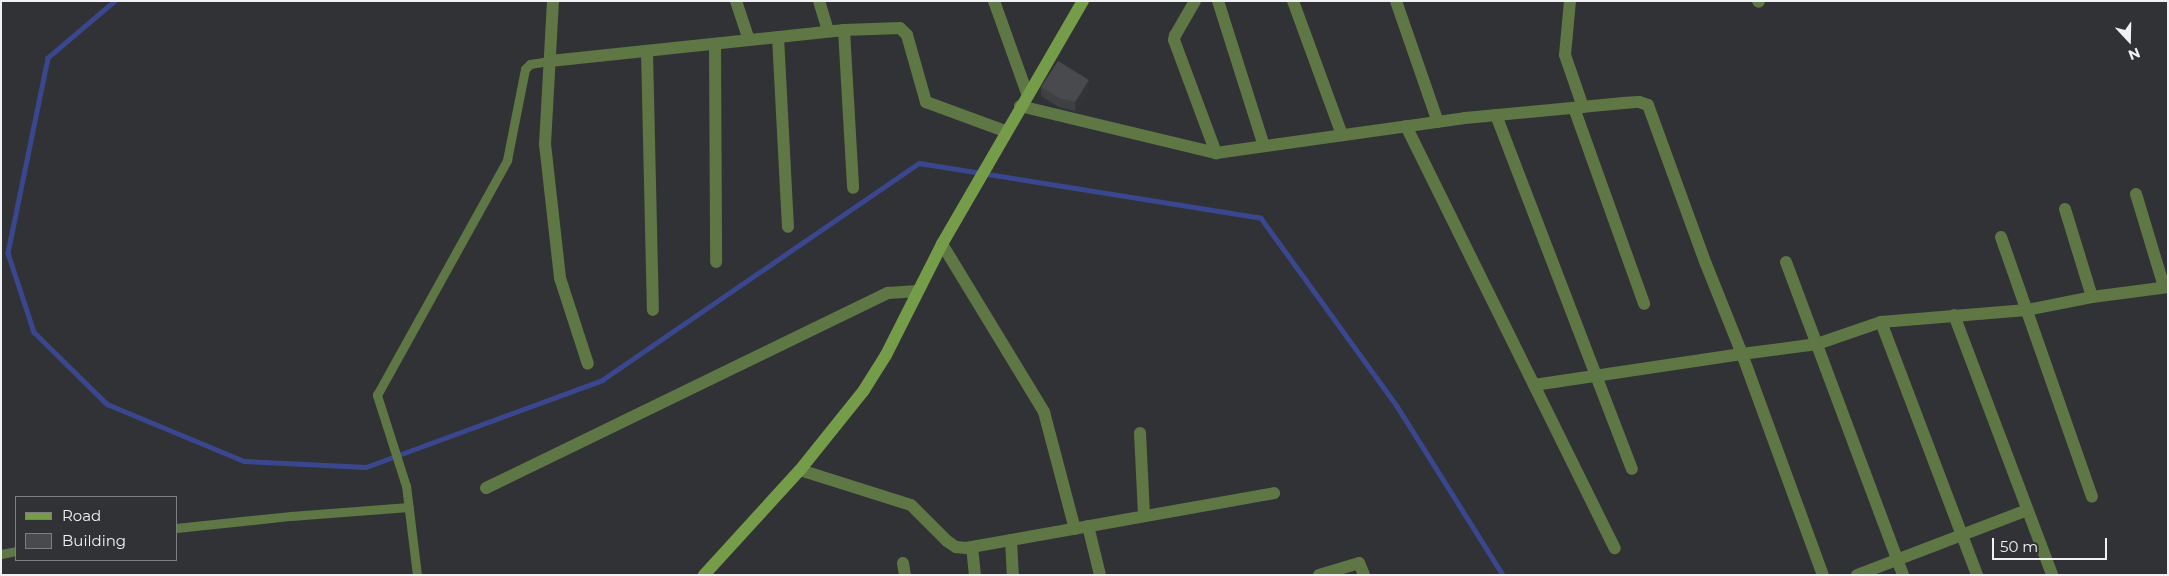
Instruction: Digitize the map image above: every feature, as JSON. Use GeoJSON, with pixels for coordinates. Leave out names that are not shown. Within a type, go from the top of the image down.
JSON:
{"type":"FeatureCollection","features":[{"type":"Feature","properties":{"kind":"street"},"geometry":{"type":"LineString","coordinates":[[553,1],[545,144],[560,278],[588,364]]}},
{"type":"Feature","properties":{"kind":"street"},"geometry":{"type":"LineString","coordinates":[[736,1],[749,40]]}},
{"type":"Feature","properties":{"kind":"street"},"geometry":{"type":"LineString","coordinates":[[820,1],[828,31]]}},
{"type":"Feature","properties":{"kind":"street"},"geometry":{"type":"LineString","coordinates":[[994,1],[1027,94]]}},
{"type":"Feature","properties":{"kind":"street"},"geometry":{"type":"LineString","coordinates":[[704,575],[800,470],[864,390],[886,355],[966,201],[1082,1]]}},
{"type":"Feature","properties":{"kind":"street"},"geometry":{"type":"LineString","coordinates":[[1195,1],[1174,40],[1216,153]]}},
{"type":"Feature","properties":{"kind":"street"},"geometry":{"type":"LineString","coordinates":[[1218,1],[1264,146]]}},
{"type":"Feature","properties":{"kind":"street"},"geometry":{"type":"LineString","coordinates":[[1293,1],[1342,135]]}},
{"type":"Feature","properties":{"kind":"street"},"geometry":{"type":"LineString","coordinates":[[1396,1],[1438,122]]}},
{"type":"Feature","properties":{"kind":"street"},"geometry":{"type":"LineString","coordinates":[[1570,1],[1565,55],[1579,107],[1644,304]]}},
{"type":"Feature","properties":{"kind":"street"},"geometry":{"type":"LineString","coordinates":[[844,30],[853,188]]}},
{"type":"Feature","properties":{"kind":"street"},"geometry":{"type":"LineString","coordinates":[[550,61],[828,31],[903,30],[907,35],[926,102],[1006,131]]}},
{"type":"Feature","properties":{"kind":"street"},"geometry":{"type":"LineString","coordinates":[[778,37],[788,227]]}},
{"type":"Feature","properties":{"kind":"street"},"geometry":{"type":"LineString","coordinates":[[715,44],[716,262]]}},
{"type":"Feature","properties":{"kind":"street"},"geometry":{"type":"LineString","coordinates":[[648,51],[653,310]]}},
{"type":"Feature","properties":{"kind":"street"},"geometry":{"type":"LineString","coordinates":[[1020,106],[1216,153],[1496,115],[1639,102],[1648,105],[1823,575]]}},
{"type":"Feature","properties":{"kind":"street"},"geometry":{"type":"LineString","coordinates":[[1496,115],[1632,469]]}},
{"type":"Feature","properties":{"kind":"street"},"geometry":{"type":"LineString","coordinates":[[1406,126],[1615,548]]}},
{"type":"Feature","properties":{"kind":"street"},"geometry":{"type":"LineString","coordinates":[[1534,384],[1817,344],[1881,322],[2027,310],[2092,297],[2166,287],[2136,194]]}},
{"type":"Feature","properties":{"kind":"street"},"geometry":{"type":"LineString","coordinates":[[2065,209],[2092,297]]}},
{"type":"Feature","properties":{"kind":"street"},"geometry":{"type":"LineString","coordinates":[[2002,237],[2092,496]]}},
{"type":"Feature","properties":{"kind":"street"},"geometry":{"type":"LineString","coordinates":[[942,244],[1044,412],[1100,575]]}},
{"type":"Feature","properties":{"kind":"street"},"geometry":{"type":"LineString","coordinates":[[1786,262],[1903,575]]}},
{"type":"Feature","properties":{"kind":"street"},"geometry":{"type":"LineString","coordinates":[[486,488],[888,292],[918,291]]}},
{"type":"Feature","properties":{"kind":"street"},"geometry":{"type":"LineString","coordinates":[[1954,315],[2052,575]]}},
{"type":"Feature","properties":{"kind":"street"},"geometry":{"type":"LineString","coordinates":[[1881,322],[1977,575]]}},
{"type":"Feature","properties":{"kind":"street"},"geometry":{"type":"LineString","coordinates":[[1140,432],[1144,516]]}},
{"type":"Feature","properties":{"kind":"street"},"geometry":{"type":"LineString","coordinates":[[800,470],[911,505],[947,541],[956,546],[972,547],[1274,494]]}},
{"type":"Feature","properties":{"kind":"street"},"geometry":{"type":"LineString","coordinates":[[1857,575],[2027,510]]}},
{"type":"Feature","properties":{"kind":"street"},"geometry":{"type":"LineString","coordinates":[[1012,540],[1013,575]]}},
{"type":"Feature","properties":{"kind":"street"},"geometry":{"type":"LineString","coordinates":[[972,547],[975,575]]}},
{"type":"Feature","properties":{"kind":"street"},"geometry":{"type":"LineString","coordinates":[[1318,575],[1359,563],[1364,575]]}},
{"type":"Feature","properties":{"kind":"lane"},"geometry":{"type":"LineString","coordinates":[[417,575],[406,486],[380,407],[379,390],[507,160],[525,68],[530,64],[550,61]]}},
{"type":"Feature","properties":{"kind":"lane"},"geometry":{"type":"LineString","coordinates":[[178,528],[291,516],[409,507]]}},
{"type":"Feature","properties":{"kind":"lane"},"geometry":{"type":"LineString","coordinates":[[1,554],[15,551]]}},
{"type":"Feature","properties":{"kind":"building"},"geometry":{"type":"Polygon","coordinates":[[[1058,61],[1089,80],[1075,102],[1059,98],[1041,87],[1058,61]]]}},
{"type":"Feature","properties":{"kind":"waterway"},"geometry":{"type":"LineString","coordinates":[[115,1],[48,58],[8,253],[34,332],[107,404],[244,461],[366,467],[602,380],[919,163],[1261,218],[1397,406],[1503,575]]}}]}
